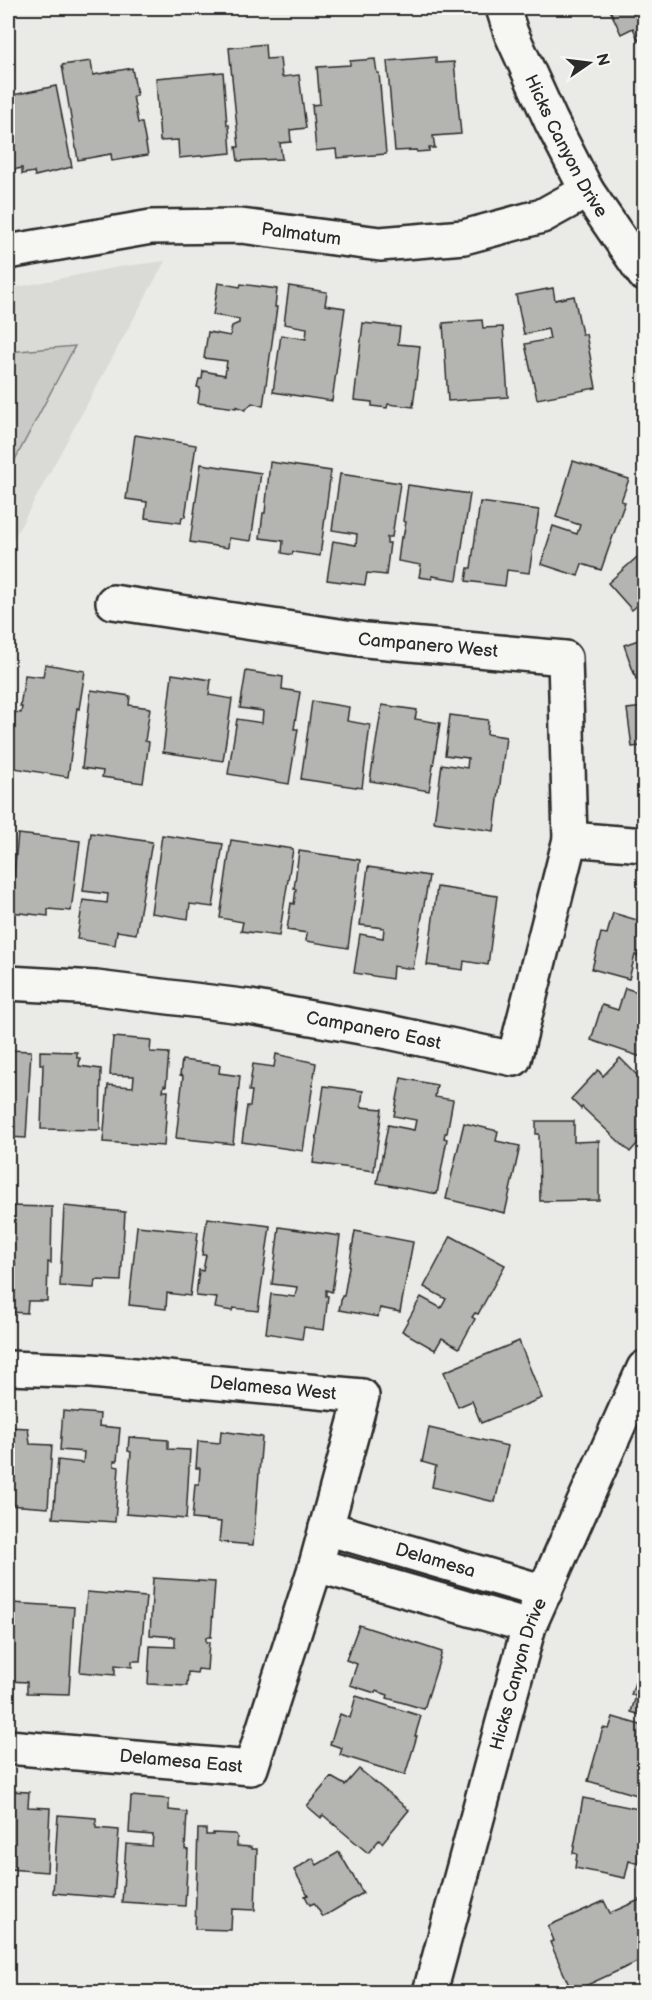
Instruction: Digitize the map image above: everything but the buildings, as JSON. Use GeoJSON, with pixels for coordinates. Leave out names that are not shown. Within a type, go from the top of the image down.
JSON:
{"type":"FeatureCollection","features":[{"type":"Feature","properties":{"kind":"street","name":"Hicks Canyon Drive"},"geometry":{"type":"LineString","coordinates":[[503,8],[524,63],[587,191],[645,274]]}},
{"type":"Feature","properties":{"kind":"street","name":"Palmatum"},"geometry":{"type":"LineString","coordinates":[[8,252],[151,227],[241,226],[380,244],[464,237],[542,216],[587,191]]}},
{"type":"Feature","properties":{"kind":"street","name":"Campanero West"},"geometry":{"type":"LineString","coordinates":[[113,602],[366,640],[565,658],[570,839]]}},
{"type":"Feature","properties":{"kind":"street"},"geometry":{"type":"LineString","coordinates":[[570,839],[645,845]]}},
{"type":"Feature","properties":{"kind":"street","name":"Campanero East"},"geometry":{"type":"LineString","coordinates":[[8,983],[96,988],[250,1007],[389,1032],[514,1059],[570,839]]}},
{"type":"Feature","properties":{"kind":"street","name":"Delamesa West"},"geometry":{"type":"LineString","coordinates":[[8,1368],[91,1371],[362,1396],[316,1565]]}},
{"type":"Feature","properties":{"kind":"street","name":"Hicks Canyon Drive"},"geometry":{"type":"LineString","coordinates":[[430,1992],[529,1626],[645,1368]]}},
{"type":"Feature","properties":{"kind":"street","name":"Delamesa"},"geometry":{"type":"LineString","coordinates":[[326,1528],[545,1592]]}},
{"type":"Feature","properties":{"kind":"street"},"geometry":{"type":"LineString","coordinates":[[316,1565],[529,1626]]}},
{"type":"Feature","properties":{"kind":"street","name":"Delamesa East"},"geometry":{"type":"LineString","coordinates":[[8,1747],[251,1768],[316,1565]]}},
{"type":"Feature","properties":{"kind":"shaded area"},"geometry":{"type":"Polygon","coordinates":[[[165,261],[8,549],[8,289],[118,267],[165,261]]]}},
{"type":"Feature","properties":{"kind":"shaded area"},"geometry":{"type":"Polygon","coordinates":[[[75,346],[8,473],[8,352],[75,346]]]}}]}
